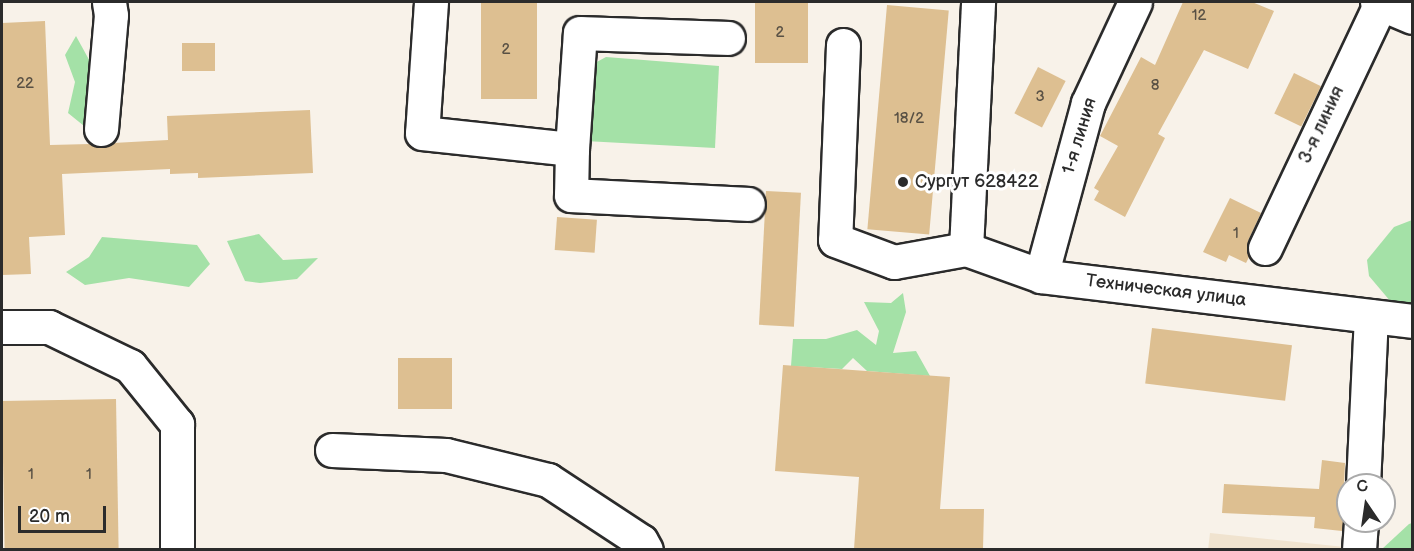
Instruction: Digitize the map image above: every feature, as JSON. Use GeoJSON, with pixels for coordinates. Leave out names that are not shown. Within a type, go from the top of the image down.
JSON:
{"type":"FeatureCollection","features":[{"type":"Feature","properties":{"kind":"street"},"geometry":{"type":"LineString","coordinates":[[101,129],[109,2]]}},
{"type":"Feature","properties":{"kind":"street"},"geometry":{"type":"LineString","coordinates":[[431,2],[423,133],[572,149]]}},
{"type":"Feature","properties":{"kind":"street"},"geometry":{"type":"LineString","coordinates":[[843,45],[835,240],[894,262],[966,249],[978,2]]}},
{"type":"Feature","properties":{"kind":"street","name":"1-я линия"},"geometry":{"type":"LineString","coordinates":[[1041,276],[1088,103],[1135,2]]}},
{"type":"Feature","properties":{"kind":"street","name":"3-я линия"},"geometry":{"type":"LineString","coordinates":[[1265,249],[1393,7]]}},
{"type":"Feature","properties":{"kind":"street"},"geometry":{"type":"LineString","coordinates":[[728,38],[580,33],[572,149],[572,195],[748,204]]}},
{"type":"Feature","properties":{"kind":"street","name":"Техническая улица"},"geometry":{"type":"LineString","coordinates":[[966,249],[1041,276],[1413,321]]}},
{"type":"Feature","properties":{"kind":"street"},"geometry":{"type":"LineString","coordinates":[[1364,473],[1371,316]]}},
{"type":"Feature","properties":{"kind":"street"},"geometry":{"type":"LineString","coordinates":[[2,327],[49,327],[130,366],[177,424],[177,549]]}},
{"type":"Feature","properties":{"kind":"street"},"geometry":{"type":"LineString","coordinates":[[332,450],[446,455],[548,480],[641,541],[646,549]]}},
{"type":"Feature","properties":{"kind":"street"},"geometry":{"type":"LineString","coordinates":[[1359,549],[1360,533]]}},
{"type":"Feature","properties":{"kind":"shaded area"},"geometry":{"type":"Polygon","coordinates":[[[1210,533],[1364,549],[1208,550],[1210,533]]]}},
{"type":"Feature","properties":{"kind":"green space"},"geometry":{"type":"Polygon","coordinates":[[[76,36],[93,67],[89,130],[68,113],[75,82],[65,55],[76,36]]]}},
{"type":"Feature","properties":{"kind":"green space"},"geometry":{"type":"Polygon","coordinates":[[[606,57],[719,66],[715,148],[585,141],[593,64],[606,57]]]}},
{"type":"Feature","properties":{"kind":"green space"},"geometry":{"type":"Polygon","coordinates":[[[1412,220],[1412,302],[1391,302],[1369,276],[1367,260],[1394,227],[1412,220]]]}},
{"type":"Feature","properties":{"kind":"green space"},"geometry":{"type":"Polygon","coordinates":[[[259,234],[283,260],[318,258],[297,279],[260,283],[245,281],[227,241],[259,234]]]}},
{"type":"Feature","properties":{"kind":"green space"},"geometry":{"type":"Polygon","coordinates":[[[102,237],[197,245],[210,264],[189,287],[129,278],[85,285],[66,272],[89,257],[102,237]]]}},
{"type":"Feature","properties":{"kind":"green space"},"geometry":{"type":"Polygon","coordinates":[[[903,293],[906,312],[893,353],[916,351],[930,376],[867,371],[853,358],[842,369],[791,366],[793,339],[826,339],[857,330],[876,345],[879,331],[864,302],[891,303],[903,293]]]}},
{"type":"Feature","properties":{"kind":"green space"},"geometry":{"type":"Polygon","coordinates":[[[1412,523],[1412,549],[1382,549],[1409,524],[1412,523]]]}},
{"type":"Feature","properties":{"kind":"building"},"geometry":{"type":"Polygon","coordinates":[[[481,2],[537,2],[537,99],[481,99],[481,2]]]}},
{"type":"Feature","properties":{"kind":"building"},"geometry":{"type":"Polygon","coordinates":[[[755,2],[808,2],[808,63],[755,63],[755,2]]]}},
{"type":"Feature","properties":{"kind":"building"},"geometry":{"type":"Polygon","coordinates":[[[1183,2],[1252,2],[1274,11],[1248,69],[1204,50],[1158,134],[1165,138],[1125,217],[1094,200],[1099,191],[1094,188],[1118,146],[1100,136],[1141,57],[1155,65],[1183,2]]]}},
{"type":"Feature","properties":{"kind":"building"},"geometry":{"type":"Polygon","coordinates":[[[887,5],[949,10],[929,235],[867,229],[887,5]]]}},
{"type":"Feature","properties":{"kind":"building"},"geometry":{"type":"Polygon","coordinates":[[[45,21],[50,145],[90,144],[100,148],[113,143],[168,140],[167,116],[310,110],[313,173],[198,178],[198,173],[170,174],[170,169],[62,174],[65,235],[29,237],[31,274],[2,275],[2,23],[45,21]]]}},
{"type":"Feature","properties":{"kind":"building"},"geometry":{"type":"Polygon","coordinates":[[[182,43],[215,43],[215,71],[182,71],[182,43]]]}},
{"type":"Feature","properties":{"kind":"building"},"geometry":{"type":"Polygon","coordinates":[[[1038,67],[1066,81],[1042,127],[1014,113],[1038,67]]]}},
{"type":"Feature","properties":{"kind":"building"},"geometry":{"type":"Polygon","coordinates":[[[1294,73],[1321,86],[1301,127],[1274,113],[1294,73]]]}},
{"type":"Feature","properties":{"kind":"building"},"geometry":{"type":"Polygon","coordinates":[[[766,191],[801,193],[794,327],[759,325],[766,191]]]}},
{"type":"Feature","properties":{"kind":"building"},"geometry":{"type":"Polygon","coordinates":[[[1230,198],[1261,213],[1248,241],[1249,257],[1246,263],[1229,255],[1226,262],[1203,252],[1230,198]]]}},
{"type":"Feature","properties":{"kind":"building"},"geometry":{"type":"Polygon","coordinates":[[[557,217],[597,220],[595,253],[555,250],[557,217]]]}},
{"type":"Feature","properties":{"kind":"building"},"geometry":{"type":"Polygon","coordinates":[[[1152,328],[1292,345],[1285,401],[1145,384],[1152,328]]]}},
{"type":"Feature","properties":{"kind":"building"},"geometry":{"type":"Polygon","coordinates":[[[398,358],[452,358],[452,409],[398,409],[398,358]]]}},
{"type":"Feature","properties":{"kind":"building"},"geometry":{"type":"Polygon","coordinates":[[[783,365],[950,377],[940,509],[984,509],[983,549],[854,549],[859,477],[775,471],[783,365]]]}},
{"type":"Feature","properties":{"kind":"building"},"geometry":{"type":"Polygon","coordinates":[[[116,399],[119,549],[5,550],[2,401],[116,399]]]}},
{"type":"Feature","properties":{"kind":"building"},"geometry":{"type":"Polygon","coordinates":[[[1322,460],[1345,463],[1345,473],[1336,473],[1336,530],[1314,528],[1315,517],[1222,513],[1224,484],[1319,489],[1322,460]]]}},
{"type":"Feature","properties":{"kind":"place","name":"Сургут 628422"},"geometry":{"type":"Point","coordinates":[903,182]}}]}
